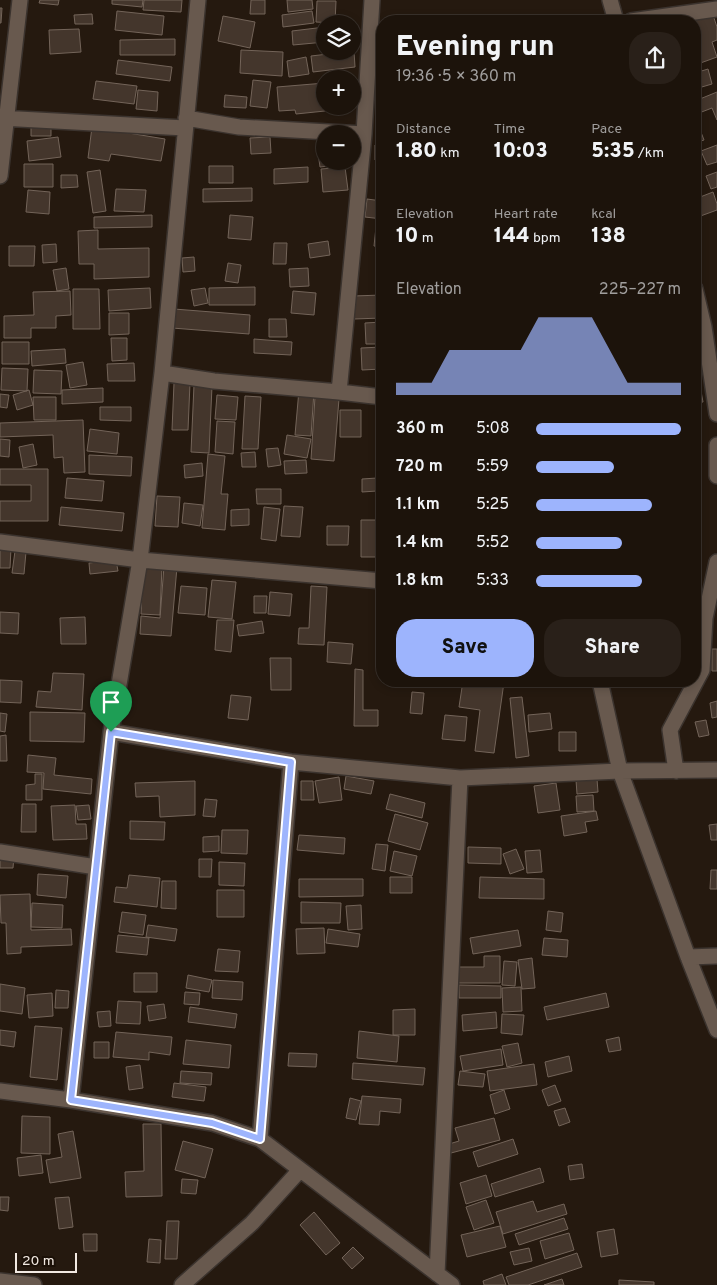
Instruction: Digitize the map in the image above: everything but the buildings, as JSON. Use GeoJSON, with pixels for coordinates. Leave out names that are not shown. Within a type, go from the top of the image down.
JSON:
{"type":"FeatureCollection","features":[{"type":"Feature","properties":{"kind":"street"},"geometry":{"type":"LineString","coordinates":[[0,176],[4,118],[20,0]]}},
{"type":"Feature","properties":{"kind":"street"},"geometry":{"type":"LineString","coordinates":[[71,1100],[111,732],[140,560],[162,373],[198,0]]}},
{"type":"Feature","properties":{"kind":"street"},"geometry":{"type":"LineString","coordinates":[[339,392],[364,134],[372,0]]}},
{"type":"Feature","properties":{"kind":"street"},"geometry":{"type":"LineString","coordinates":[[610,0],[614,15]]}},
{"type":"Feature","properties":{"kind":"street"},"geometry":{"type":"LineString","coordinates":[[674,15],[717,9]]}},
{"type":"Feature","properties":{"kind":"street"},"geometry":{"type":"LineString","coordinates":[[4,118],[186,123],[364,134]]}},
{"type":"Feature","properties":{"kind":"street"},"geometry":{"type":"LineString","coordinates":[[701,314],[716,404]]}},
{"type":"Feature","properties":{"kind":"street"},"geometry":{"type":"LineString","coordinates":[[162,373],[214,381],[376,396]]}},
{"type":"Feature","properties":{"kind":"street"},"geometry":{"type":"LineString","coordinates":[[717,445],[717,476]]}},
{"type":"Feature","properties":{"kind":"street"},"geometry":{"type":"LineString","coordinates":[[0,542],[140,560],[376,580]]}},
{"type":"Feature","properties":{"kind":"street"},"geometry":{"type":"LineString","coordinates":[[701,672],[705,618],[717,562]]}},
{"type":"Feature","properties":{"kind":"street"},"geometry":{"type":"LineString","coordinates":[[601,687],[620,771],[688,957],[717,1030]]}},
{"type":"Feature","properties":{"kind":"street"},"geometry":{"type":"LineString","coordinates":[[676,771],[670,730],[693,687]]}},
{"type":"Feature","properties":{"kind":"street"},"geometry":{"type":"LineString","coordinates":[[111,732],[291,762],[460,778],[620,771],[717,770]]}},
{"type":"Feature","properties":{"kind":"street"},"geometry":{"type":"LineString","coordinates":[[260,1139],[291,762]]}},
{"type":"Feature","properties":{"kind":"street"},"geometry":{"type":"LineString","coordinates":[[437,1274],[460,778]]}},
{"type":"Feature","properties":{"kind":"street"},"geometry":{"type":"LineString","coordinates":[[0,852],[96,867]]}},
{"type":"Feature","properties":{"kind":"street"},"geometry":{"type":"LineString","coordinates":[[688,957],[717,956]]}},
{"type":"Feature","properties":{"kind":"street"},"geometry":{"type":"LineString","coordinates":[[0,1091],[71,1100],[212,1123],[260,1139],[452,1285]]}},
{"type":"Feature","properties":{"kind":"street"},"geometry":{"type":"LineString","coordinates":[[182,1285],[252,1223],[300,1170]]}},
{"type":"Feature","properties":{"kind":"street"},"geometry":{"type":"LineString","coordinates":[[0,1281],[34,1285]]}},
{"type":"Feature","properties":{"kind":"route"},"geometry":{"type":"LineString","coordinates":[[111,732],[291,762],[260,1139],[212,1123],[71,1100],[111,732]]}}]}
